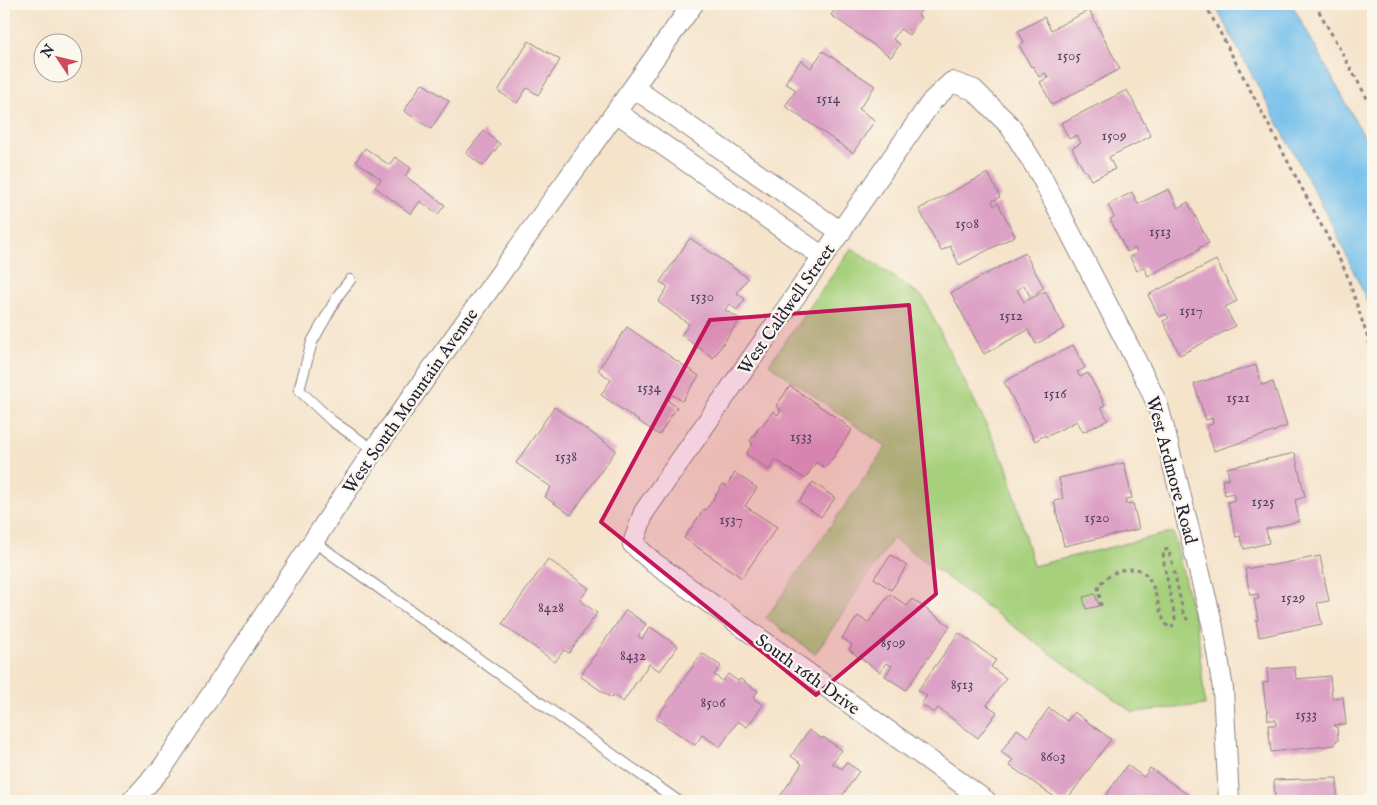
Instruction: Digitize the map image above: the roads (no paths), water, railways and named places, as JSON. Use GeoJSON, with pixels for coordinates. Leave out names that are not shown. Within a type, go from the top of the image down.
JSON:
{"type":"FeatureCollection","features":[{"type":"Feature","properties":{"kind":"street","name":"West South Mountain Avenue"},"geometry":{"type":"LineString","coordinates":[[132,801],[163,767],[374,450],[693,4]]}},
{"type":"Feature","properties":{"kind":"street","name":"West Caldwell Street"},"geometry":{"type":"LineString","coordinates":[[633,544],[644,512],[932,101],[952,82]]}},
{"type":"Feature","properties":{"kind":"street","name":"West Ardmore Road"},"geometry":{"type":"LineString","coordinates":[[952,82],[974,90],[1010,126],[1040,174],[1158,406],[1213,627],[1223,689],[1229,801]]}},
{"type":"Feature","properties":{"kind":"street"},"geometry":{"type":"LineString","coordinates":[[634,88],[841,232]]}},
{"type":"Feature","properties":{"kind":"street"},"geometry":{"type":"LineString","coordinates":[[616,112],[823,257]]}},
{"type":"Feature","properties":{"kind":"street"},"geometry":{"type":"LineString","coordinates":[[705,174],[722,149]]}},
{"type":"Feature","properties":{"kind":"street","name":"South 16th Drive"},"geometry":{"type":"LineString","coordinates":[[633,544],[654,563],[986,801]]}},
{"type":"Feature","properties":{"kind":"lane"},"geometry":{"type":"LineString","coordinates":[[350,280],[339,294],[312,342],[299,390],[332,421],[374,450]]}},
{"type":"Feature","properties":{"kind":"lane"},"geometry":{"type":"LineString","coordinates":[[313,541],[678,801]]}},
{"type":"Feature","properties":{"kind":"water"},"geometry":{"type":"Polygon","coordinates":[[[1214,4],[1292,4],[1373,153],[1373,314],[1333,226],[1214,4]]]}}]}
